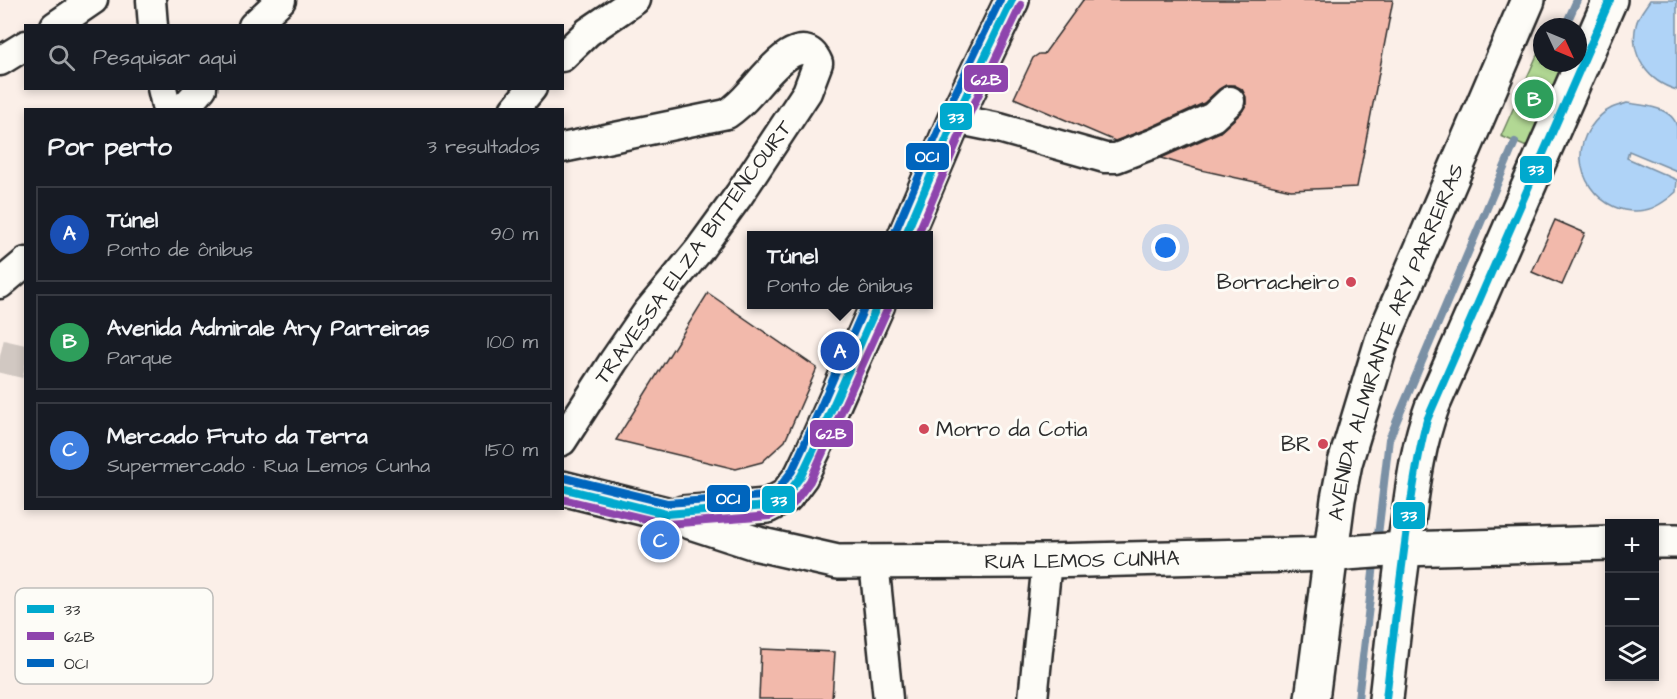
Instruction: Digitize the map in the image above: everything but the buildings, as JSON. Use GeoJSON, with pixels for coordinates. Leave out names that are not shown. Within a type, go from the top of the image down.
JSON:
{"type":"FeatureCollection","features":[{"type":"Feature","properties":{"kind":"main road"},"geometry":{"type":"LineString","coordinates":[[907,231],[955,119],[1012,0]]}},
{"type":"Feature","properties":{"kind":"main road","name":"AVENIDA ALMIRANTE ARY PARREIRAS"},"geometry":{"type":"LineString","coordinates":[[1386,699],[1368,551],[1338,499],[1345,463],[1382,341],[1528,0]]}},
{"type":"Feature","properties":{"kind":"main road","name":"AVENIDA ALMIRANTE ARY PARREIRAS"},"geometry":{"type":"LineString","coordinates":[[1312,699],[1368,551],[1416,463],[1423,431],[1432,407],[1610,0]]}},
{"type":"Feature","properties":{"kind":"main road"},"geometry":{"type":"LineString","coordinates":[[666,514],[767,506],[786,496],[801,476],[814,449],[876,309]]}},
{"type":"Feature","properties":{"kind":"main road","name":"RUA LEMOS CUNHA"},"geometry":{"type":"LineString","coordinates":[[564,488],[666,514],[768,546],[838,562],[1047,561],[1605,543]]}},
{"type":"Feature","properties":{"kind":"main road"},"geometry":{"type":"LineString","coordinates":[[1659,541],[1677,541]]}},
{"type":"Feature","properties":{"kind":"street"},"geometry":{"type":"LineString","coordinates":[[58,24],[93,0]]}},
{"type":"Feature","properties":{"kind":"street"},"geometry":{"type":"LineString","coordinates":[[151,0],[153,24]]}},
{"type":"Feature","properties":{"kind":"street"},"geometry":{"type":"LineString","coordinates":[[253,24],[263,0]]}},
{"type":"Feature","properties":{"kind":"street"},"geometry":{"type":"LineString","coordinates":[[254,24],[281,0]]}},
{"type":"Feature","properties":{"kind":"street"},"geometry":{"type":"LineString","coordinates":[[564,55],[588,32],[635,0]]}},
{"type":"Feature","properties":{"kind":"street"},"geometry":{"type":"LineString","coordinates":[[0,61],[24,46]]}},
{"type":"Feature","properties":{"kind":"street","name":"TRAVESSA ELZA BITTENCOURT"},"geometry":{"type":"LineString","coordinates":[[564,148],[727,114],[738,106],[782,58],[795,51],[806,51],[816,57],[818,63],[807,92],[739,195],[699,250],[646,314],[612,362],[564,438]]}},
{"type":"Feature","properties":{"kind":"street"},"geometry":{"type":"LineString","coordinates":[[162,90],[167,108]]}},
{"type":"Feature","properties":{"kind":"street"},"geometry":{"type":"LineString","coordinates":[[184,108],[200,90]]}},
{"type":"Feature","properties":{"kind":"street"},"geometry":{"type":"LineString","coordinates":[[516,108],[530,90]]}},
{"type":"Feature","properties":{"kind":"street"},"geometry":{"type":"LineString","coordinates":[[955,119],[999,128],[1105,158],[1116,158],[1213,117],[1230,101]]}},
{"type":"Feature","properties":{"kind":"street"},"geometry":{"type":"LineString","coordinates":[[0,284],[24,264]]}},
{"type":"Feature","properties":{"kind":"street"},"geometry":{"type":"LineString","coordinates":[[1033,699],[1047,561]]}},
{"type":"Feature","properties":{"kind":"street"},"geometry":{"type":"LineString","coordinates":[[874,562],[888,699]]}},
{"type":"Feature","properties":{"kind":"green space"},"geometry":{"type":"Polygon","coordinates":[[[1533,64],[1533,72],[1562,72],[1529,148],[1501,136],[1533,64]]]}},
{"type":"Feature","properties":{"kind":"water"},"geometry":{"type":"Polygon","coordinates":[[[1650,0],[1677,0],[1677,90],[1657,81],[1649,74],[1638,57],[1635,47],[1636,25],[1650,0]]]}},
{"type":"Feature","properties":{"kind":"water"},"geometry":{"type":"Polygon","coordinates":[[[1627,103],[1664,111],[1670,115],[1677,127],[1677,171],[1629,151],[1627,158],[1677,180],[1676,192],[1658,206],[1645,210],[1629,211],[1601,198],[1591,187],[1584,173],[1581,159],[1583,143],[1596,120],[1614,107],[1627,103]]]}},
{"type":"Feature","properties":{"kind":"waterway"},"geometry":{"type":"LineString","coordinates":[[1569,18],[1577,0]]}},
{"type":"Feature","properties":{"kind":"waterway"},"geometry":{"type":"LineString","coordinates":[[1377,544],[1389,439],[1515,142]]}},
{"type":"Feature","properties":{"kind":"waterway"},"geometry":{"type":"LineString","coordinates":[[1358,699],[1375,556]]}},
{"type":"Feature","properties":{"kind":"tunnel"},"geometry":{"type":"LineString","coordinates":[[0,356],[24,362]]}},
{"type":"Feature","properties":{"kind":"transit line","name":"OC1"},"geometry":{"type":"LineString","coordinates":[[895,231],[945,115],[1000,0]]}},
{"type":"Feature","properties":{"kind":"transit line","name":"33"},"geometry":{"type":"LineString","coordinates":[[907,231],[955,119],[1012,0]]}},
{"type":"Feature","properties":{"kind":"transit line","name":"33"},"geometry":{"type":"LineString","coordinates":[[1386,699],[1409,515],[1427,420],[1610,0]]}},
{"type":"Feature","properties":{"kind":"transit line","name":"62B"},"geometry":{"type":"LineString","coordinates":[[919,231],[965,123],[1021,5]]}},
{"type":"Feature","properties":{"kind":"transit line","name":"OC1"},"geometry":{"type":"LineString","coordinates":[[565,478],[667,503],[764,496],[779,488],[792,471],[864,309]]}},
{"type":"Feature","properties":{"kind":"transit line","name":"33"},"geometry":{"type":"LineString","coordinates":[[564,488],[666,514],[767,506],[786,496],[801,476],[814,449],[876,309]]}},
{"type":"Feature","properties":{"kind":"transit line","name":"62B"},"geometry":{"type":"LineString","coordinates":[[564,499],[667,524],[770,516],[793,504],[810,481],[888,309]]}},
{"type":"Feature","properties":{"kind":"place","name":"Avenida Admirale Ary Parreiras"},"geometry":{"type":"Point","coordinates":[1534,99]}},
{"type":"Feature","properties":{"kind":"place","name":"Borracheiro"},"geometry":{"type":"Point","coordinates":[1351,282]}},
{"type":"Feature","properties":{"kind":"place","name":"Túnel"},"geometry":{"type":"Point","coordinates":[840,351]}},
{"type":"Feature","properties":{"kind":"place","name":"Morro da Cotia"},"geometry":{"type":"Point","coordinates":[924,429]}},
{"type":"Feature","properties":{"kind":"place","name":"BR"},"geometry":{"type":"Point","coordinates":[1323,444]}},
{"type":"Feature","properties":{"kind":"place","name":"Mercado Fruto da Terra"},"geometry":{"type":"Point","coordinates":[660,540]}}]}
